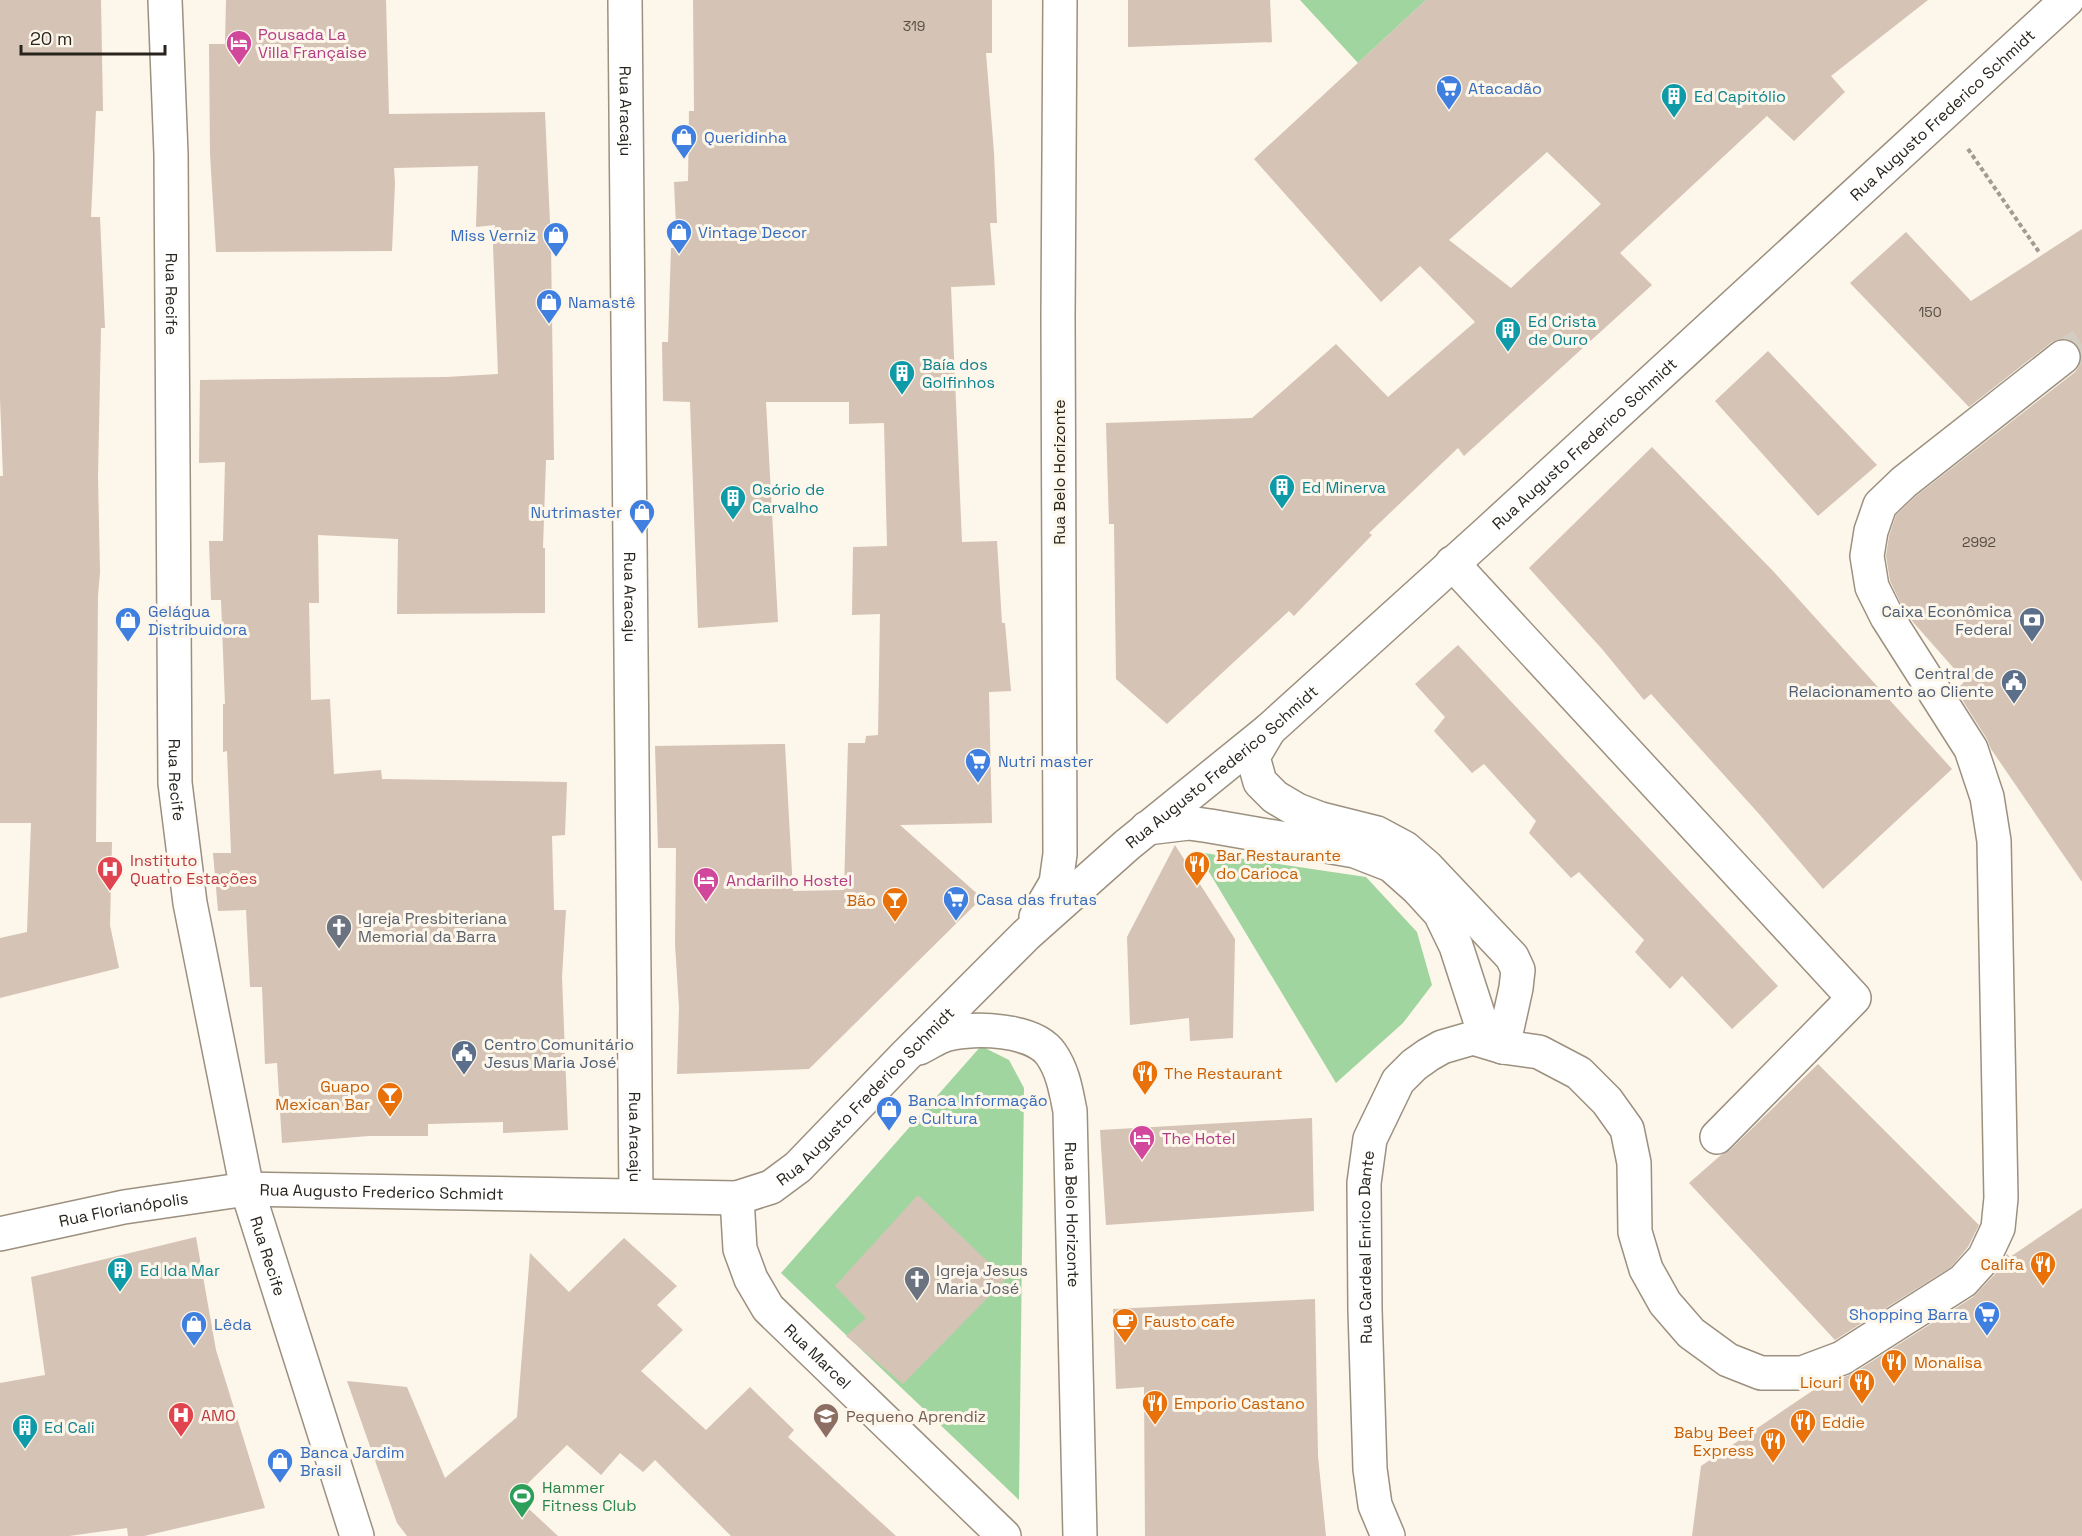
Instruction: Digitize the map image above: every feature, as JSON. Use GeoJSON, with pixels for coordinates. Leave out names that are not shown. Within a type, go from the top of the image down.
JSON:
{"type":"FeatureCollection","features":[{"type":"Feature","properties":{"kind":"street","name":"Rua Recife"},"geometry":{"type":"LineString","coordinates":[[165,0],[171,154],[175,783],[190,903],[247,1189],[357,1536]]}},
{"type":"Feature","properties":{"kind":"street","name":"Rua Aracaju"},"geometry":{"type":"LineString","coordinates":[[625,0],[636,1195]]}},
{"type":"Feature","properties":{"kind":"street","name":"Rua Belo Horizonte"},"geometry":{"type":"LineString","coordinates":[[1026,935],[1056,883],[1060,855],[1058,316],[1060,0]]}},
{"type":"Feature","properties":{"kind":"street","name":"Rua Augusto Frederico Schmidt"},"geometry":{"type":"LineString","coordinates":[[247,1189],[738,1198],[771,1187],[798,1167],[1026,935],[1126,845],[1269,730],[2067,0]]}},
{"type":"Feature","properties":{"kind":"street","name":"Rua Cardeal Enrico Dante"},"geometry":{"type":"LineString","coordinates":[[1389,1536],[1375,1505],[1370,1469],[1364,1183],[1370,1139],[1398,1081],[1414,1065],[1442,1047],[1473,1038],[1503,1047],[1539,1052],[1579,1073],[1607,1101],[1627,1129],[1634,1163],[1635,1232],[1646,1269],[1665,1303],[1691,1333],[1728,1360],[1761,1373],[1802,1373],[1842,1358],[1963,1281],[1984,1258],[1998,1228],[2001,1198],[1994,841],[1987,797],[1971,749],[1887,617],[1872,587],[1867,556],[1870,531],[1880,505],[1904,482],[2062,357]]}},
{"type":"Feature","properties":{"kind":"street"},"geometry":{"type":"LineString","coordinates":[[1452,563],[1854,998],[1717,1137]]}},
{"type":"Feature","properties":{"kind":"street"},"geometry":{"type":"LineString","coordinates":[[1269,730],[1253,757],[1260,782],[1275,797],[1297,810],[1321,819],[1377,833],[1405,848],[1483,924],[1512,957],[1518,970],[1503,1047]]}},
{"type":"Feature","properties":{"kind":"street"},"geometry":{"type":"LineString","coordinates":[[1148,828],[1189,823],[1210,826],[1355,851],[1391,866],[1418,889],[1440,913],[1456,945],[1480,1020],[1503,1047]]}},
{"type":"Feature","properties":{"kind":"street","name":"Rua Belo Horizonte"},"geometry":{"type":"LineString","coordinates":[[905,1056],[946,1034],[988,1030],[1025,1036],[1050,1053],[1064,1081],[1070,1111],[1080,1536]]}},
{"type":"Feature","properties":{"kind":"street","name":"Rua Florianópolis"},"geometry":{"type":"LineString","coordinates":[[0,1234],[124,1207],[247,1189]]}},
{"type":"Feature","properties":{"kind":"street","name":"Rua Marcel"},"geometry":{"type":"LineString","coordinates":[[738,1198],[740,1249],[750,1280],[768,1308],[1004,1536]]}},
{"type":"Feature","properties":{"kind":"path"},"geometry":{"type":"LineString","coordinates":[[1966,147],[2039,252]]}},
{"type":"Feature","properties":{"kind":"green space"},"geometry":{"type":"Polygon","coordinates":[[[1300,0],[1426,0],[1358,63],[1300,0]]]}},
{"type":"Feature","properties":{"kind":"green space"},"geometry":{"type":"Polygon","coordinates":[[[1197,852],[1366,877],[1417,932],[1432,985],[1403,1023],[1336,1083],[1197,852]]]}},
{"type":"Feature","properties":{"kind":"green space"},"geometry":{"type":"Polygon","coordinates":[[[981,1046],[1009,1060],[1024,1088],[1019,1500],[781,1273],[981,1046]]]}},
{"type":"Feature","properties":{"kind":"building"},"geometry":{"type":"Polygon","coordinates":[[[0,0],[101,0],[103,111],[96,111],[91,217],[100,217],[105,328],[101,328],[98,477],[100,572],[96,842],[112,842],[110,925],[119,968],[0,998],[0,938],[27,932],[31,823],[0,823],[0,476],[3,476],[0,399],[0,0]]]}},
{"type":"Feature","properties":{"kind":"building"},"geometry":{"type":"Polygon","coordinates":[[[226,0],[386,0],[389,114],[545,112],[551,245],[554,460],[546,460],[543,548],[545,548],[545,613],[397,614],[398,539],[318,535],[319,603],[309,603],[311,700],[330,699],[334,774],[381,770],[382,779],[567,782],[565,835],[552,836],[554,910],[566,910],[562,977],[568,1130],[503,1133],[503,1122],[428,1124],[428,1136],[369,1136],[282,1143],[277,1063],[265,1064],[262,987],[250,987],[246,910],[218,911],[213,853],[231,853],[227,751],[223,752],[223,704],[225,704],[221,600],[211,600],[209,541],[223,541],[225,462],[199,463],[200,380],[446,377],[498,374],[493,245],[495,225],[476,227],[478,166],[394,168],[392,251],[216,252],[210,154],[209,44],[225,44],[226,0]]]}},
{"type":"Feature","properties":{"kind":"building"},"geometry":{"type":"Polygon","coordinates":[[[693,0],[992,0],[992,53],[986,53],[997,223],[990,223],[995,285],[951,287],[962,542],[997,541],[1002,623],[1005,623],[1011,691],[989,692],[992,823],[900,825],[982,898],[809,1069],[677,1074],[679,1008],[675,944],[676,848],[658,848],[655,746],[785,744],[793,891],[844,890],[848,743],[865,743],[866,736],[878,735],[880,614],[852,615],[853,547],[887,546],[884,423],[849,424],[849,402],[766,402],[778,622],[698,628],[690,402],[663,401],[662,342],[668,342],[671,248],[677,248],[674,182],[688,181],[689,111],[694,111],[693,0]]]}},
{"type":"Feature","properties":{"kind":"building"},"geometry":{"type":"Polygon","coordinates":[[[1128,0],[1270,0],[1272,42],[1128,47],[1128,0]]]}},
{"type":"Feature","properties":{"kind":"building"},"geometry":{"type":"Polygon","coordinates":[[[1426,0],[1928,0],[1831,76],[1845,92],[1794,141],[1767,116],[1620,253],[1652,285],[1464,456],[1458,448],[1369,533],[1372,535],[1294,616],[1289,611],[1167,724],[1116,679],[1114,524],[1109,524],[1106,423],[1252,418],[1336,344],[1388,397],[1475,322],[1420,266],[1381,302],[1254,159],[1426,0]],[[1547,152],[1449,240],[1511,288],[1601,204],[1547,152]]]}},
{"type":"Feature","properties":{"kind":"building"},"geometry":{"type":"Polygon","coordinates":[[[2082,229],[2082,882],[1991,749],[1956,690],[1965,681],[1903,608],[1890,581],[1886,556],[1889,536],[1896,515],[1916,496],[2075,372],[2081,363],[2081,354],[2077,345],[2069,339],[2052,342],[1969,407],[1850,283],[1906,232],[1971,301],[2082,229]]]}},
{"type":"Feature","properties":{"kind":"building"},"geometry":{"type":"Polygon","coordinates":[[[1768,351],[1877,465],[1818,516],[1715,401],[1768,351]]]}},
{"type":"Feature","properties":{"kind":"building"},"geometry":{"type":"Polygon","coordinates":[[[1652,447],[1773,571],[1952,769],[1823,889],[1651,694],[1644,700],[1602,649],[1529,568],[1652,447]]]}},
{"type":"Feature","properties":{"kind":"building"},"geometry":{"type":"Polygon","coordinates":[[[1458,645],[1778,986],[1732,1029],[1682,976],[1670,989],[1635,952],[1644,940],[1579,872],[1571,878],[1529,833],[1536,821],[1484,764],[1472,773],[1434,731],[1445,717],[1415,684],[1458,645]]]}},
{"type":"Feature","properties":{"kind":"building"},"geometry":{"type":"Polygon","coordinates":[[[1175,845],[1235,939],[1233,1038],[1190,1041],[1189,1018],[1130,1025],[1127,937],[1175,845]]]}},
{"type":"Feature","properties":{"kind":"building"},"geometry":{"type":"Polygon","coordinates":[[[1818,1064],[1979,1225],[1968,1247],[1951,1267],[1835,1340],[1689,1183],[1730,1150],[1818,1064]]]}},
{"type":"Feature","properties":{"kind":"building"},"geometry":{"type":"Polygon","coordinates":[[[1312,1118],[1314,1211],[1106,1225],[1100,1130],[1312,1118]]]}},
{"type":"Feature","properties":{"kind":"building","name":"Igreja Jesus Maria José"},"geometry":{"type":"Polygon","coordinates":[[[918,1195],[1006,1279],[903,1384],[846,1336],[866,1318],[835,1286],[918,1195]]]}},
{"type":"Feature","properties":{"kind":"building","name":"Shopping Barra"},"geometry":{"type":"Polygon","coordinates":[[[2082,1208],[2082,1536],[1692,1536],[1701,1466],[1818,1387],[1852,1374],[1973,1297],[1998,1271],[2007,1254],[2010,1257],[2082,1208]]]}},
{"type":"Feature","properties":{"kind":"building"},"geometry":{"type":"Polygon","coordinates":[[[196,1237],[216,1350],[265,1508],[144,1536],[128,1536],[127,1528],[69,1536],[0,1536],[0,1383],[45,1375],[31,1277],[196,1237]]]}},
{"type":"Feature","properties":{"kind":"building"},"geometry":{"type":"Polygon","coordinates":[[[624,1238],[677,1286],[657,1305],[683,1330],[641,1371],[706,1430],[750,1387],[794,1430],[788,1437],[896,1536],[731,1536],[655,1460],[643,1472],[620,1453],[601,1475],[567,1445],[515,1496],[558,1536],[407,1536],[397,1523],[347,1381],[407,1387],[445,1478],[517,1417],[530,1253],[569,1292],[624,1238]]]}},
{"type":"Feature","properties":{"kind":"building"},"geometry":{"type":"Polygon","coordinates":[[[1315,1299],[1318,1456],[1326,1536],[1145,1536],[1144,1387],[1116,1389],[1113,1309],[1315,1299]]]}},
{"type":"Feature","properties":{"kind":"tunnel"},"geometry":{"type":"LineString","coordinates":[[2063,357],[2082,344]]}},
{"type":"Feature","properties":{"kind":"place","name":"Pousada La Villa Française"},"geometry":{"type":"Point","coordinates":[239,66]}},
{"type":"Feature","properties":{"kind":"place","name":"Atacadão"},"geometry":{"type":"Point","coordinates":[1449,111]}},
{"type":"Feature","properties":{"kind":"place","name":"Ed Capitólio"},"geometry":{"type":"Point","coordinates":[1674,119]}},
{"type":"Feature","properties":{"kind":"place","name":"Queridinha"},"geometry":{"type":"Point","coordinates":[684,160]}},
{"type":"Feature","properties":{"kind":"place","name":"Vintage Decor"},"geometry":{"type":"Point","coordinates":[679,255]}},
{"type":"Feature","properties":{"kind":"place","name":"Miss Verniz"},"geometry":{"type":"Point","coordinates":[556,258]}},
{"type":"Feature","properties":{"kind":"place","name":"Namastê"},"geometry":{"type":"Point","coordinates":[549,325]}},
{"type":"Feature","properties":{"kind":"place","name":"Ed Crista de Ouro"},"geometry":{"type":"Point","coordinates":[1508,353]}},
{"type":"Feature","properties":{"kind":"place","name":"Baía dos Golfinhos"},"geometry":{"type":"Point","coordinates":[902,396]}},
{"type":"Feature","properties":{"kind":"place","name":"Ed Minerva"},"geometry":{"type":"Point","coordinates":[1282,510]}},
{"type":"Feature","properties":{"kind":"place","name":"Osório de Carvalho"},"geometry":{"type":"Point","coordinates":[733,521]}},
{"type":"Feature","properties":{"kind":"place","name":"Nutrimaster"},"geometry":{"type":"Point","coordinates":[642,535]}},
{"type":"Feature","properties":{"kind":"place","name":"Gelágua Distribuidora"},"geometry":{"type":"Point","coordinates":[128,643]}},
{"type":"Feature","properties":{"kind":"place","name":"Caixa Econômica Federal"},"geometry":{"type":"Point","coordinates":[2032,643]}},
{"type":"Feature","properties":{"kind":"place","name":"Central de Relacionamento ao Cliente"},"geometry":{"type":"Point","coordinates":[2014,705]}},
{"type":"Feature","properties":{"kind":"place","name":"Nutri master"},"geometry":{"type":"Point","coordinates":[978,784]}},
{"type":"Feature","properties":{"kind":"place","name":"Bar Restaurante do Carioca"},"geometry":{"type":"Point","coordinates":[1197,887]}},
{"type":"Feature","properties":{"kind":"place","name":"Instituto Quatro Estações"},"geometry":{"type":"Point","coordinates":[110,892]}},
{"type":"Feature","properties":{"kind":"place","name":"Andarilho Hostel"},"geometry":{"type":"Point","coordinates":[706,903]}},
{"type":"Feature","properties":{"kind":"place","name":"Casa das frutas"},"geometry":{"type":"Point","coordinates":[956,922]}},
{"type":"Feature","properties":{"kind":"place","name":"Bão"},"geometry":{"type":"Point","coordinates":[895,923]}},
{"type":"Feature","properties":{"kind":"place","name":"Igreja Presbiteriana Memorial da Barra"},"geometry":{"type":"Point","coordinates":[339,950]}},
{"type":"Feature","properties":{"kind":"place","name":"Centro Comunitário Jesus Maria José"},"geometry":{"type":"Point","coordinates":[464,1076]}},
{"type":"Feature","properties":{"kind":"place","name":"The Restaurant"},"geometry":{"type":"Point","coordinates":[1145,1096]}},
{"type":"Feature","properties":{"kind":"place","name":"Guapo Mexican Bar"},"geometry":{"type":"Point","coordinates":[390,1118]}},
{"type":"Feature","properties":{"kind":"place","name":"Banca Informação e Cultura"},"geometry":{"type":"Point","coordinates":[889,1132]}},
{"type":"Feature","properties":{"kind":"place","name":"The Hotel"},"geometry":{"type":"Point","coordinates":[1142,1161]}},
{"type":"Feature","properties":{"kind":"place","name":"Califa"},"geometry":{"type":"Point","coordinates":[2043,1287]}},
{"type":"Feature","properties":{"kind":"place","name":"Ed Ida Mar"},"geometry":{"type":"Point","coordinates":[120,1293]}},
{"type":"Feature","properties":{"kind":"place","name":"Igreja Jesus Maria José"},"geometry":{"type":"Point","coordinates":[917,1302]}},
{"type":"Feature","properties":{"kind":"place","name":"Shopping Barra"},"geometry":{"type":"Point","coordinates":[1987,1337]}},
{"type":"Feature","properties":{"kind":"place","name":"Fausto cafe"},"geometry":{"type":"Point","coordinates":[1125,1344]}},
{"type":"Feature","properties":{"kind":"place","name":"Lêda"},"geometry":{"type":"Point","coordinates":[194,1347]}},
{"type":"Feature","properties":{"kind":"place","name":"Monalisa"},"geometry":{"type":"Point","coordinates":[1894,1385]}},
{"type":"Feature","properties":{"kind":"place","name":"Licuri"},"geometry":{"type":"Point","coordinates":[1862,1405]}},
{"type":"Feature","properties":{"kind":"place","name":"Emporio Castano"},"geometry":{"type":"Point","coordinates":[1155,1426]}},
{"type":"Feature","properties":{"kind":"place","name":"AMO"},"geometry":{"type":"Point","coordinates":[181,1438]}},
{"type":"Feature","properties":{"kind":"place","name":"Pequeno Aprendiz"},"geometry":{"type":"Point","coordinates":[826,1439]}},
{"type":"Feature","properties":{"kind":"place","name":"Eddie"},"geometry":{"type":"Point","coordinates":[1803,1445]}},
{"type":"Feature","properties":{"kind":"place","name":"Ed Cali"},"geometry":{"type":"Point","coordinates":[25,1450]}},
{"type":"Feature","properties":{"kind":"place","name":"Baby Beef Express"},"geometry":{"type":"Point","coordinates":[1773,1464]}},
{"type":"Feature","properties":{"kind":"place","name":"Banca Jardim Brasil"},"geometry":{"type":"Point","coordinates":[280,1484]}},
{"type":"Feature","properties":{"kind":"place","name":"Hammer Fitness Club"},"geometry":{"type":"Point","coordinates":[522,1519]}}]}
